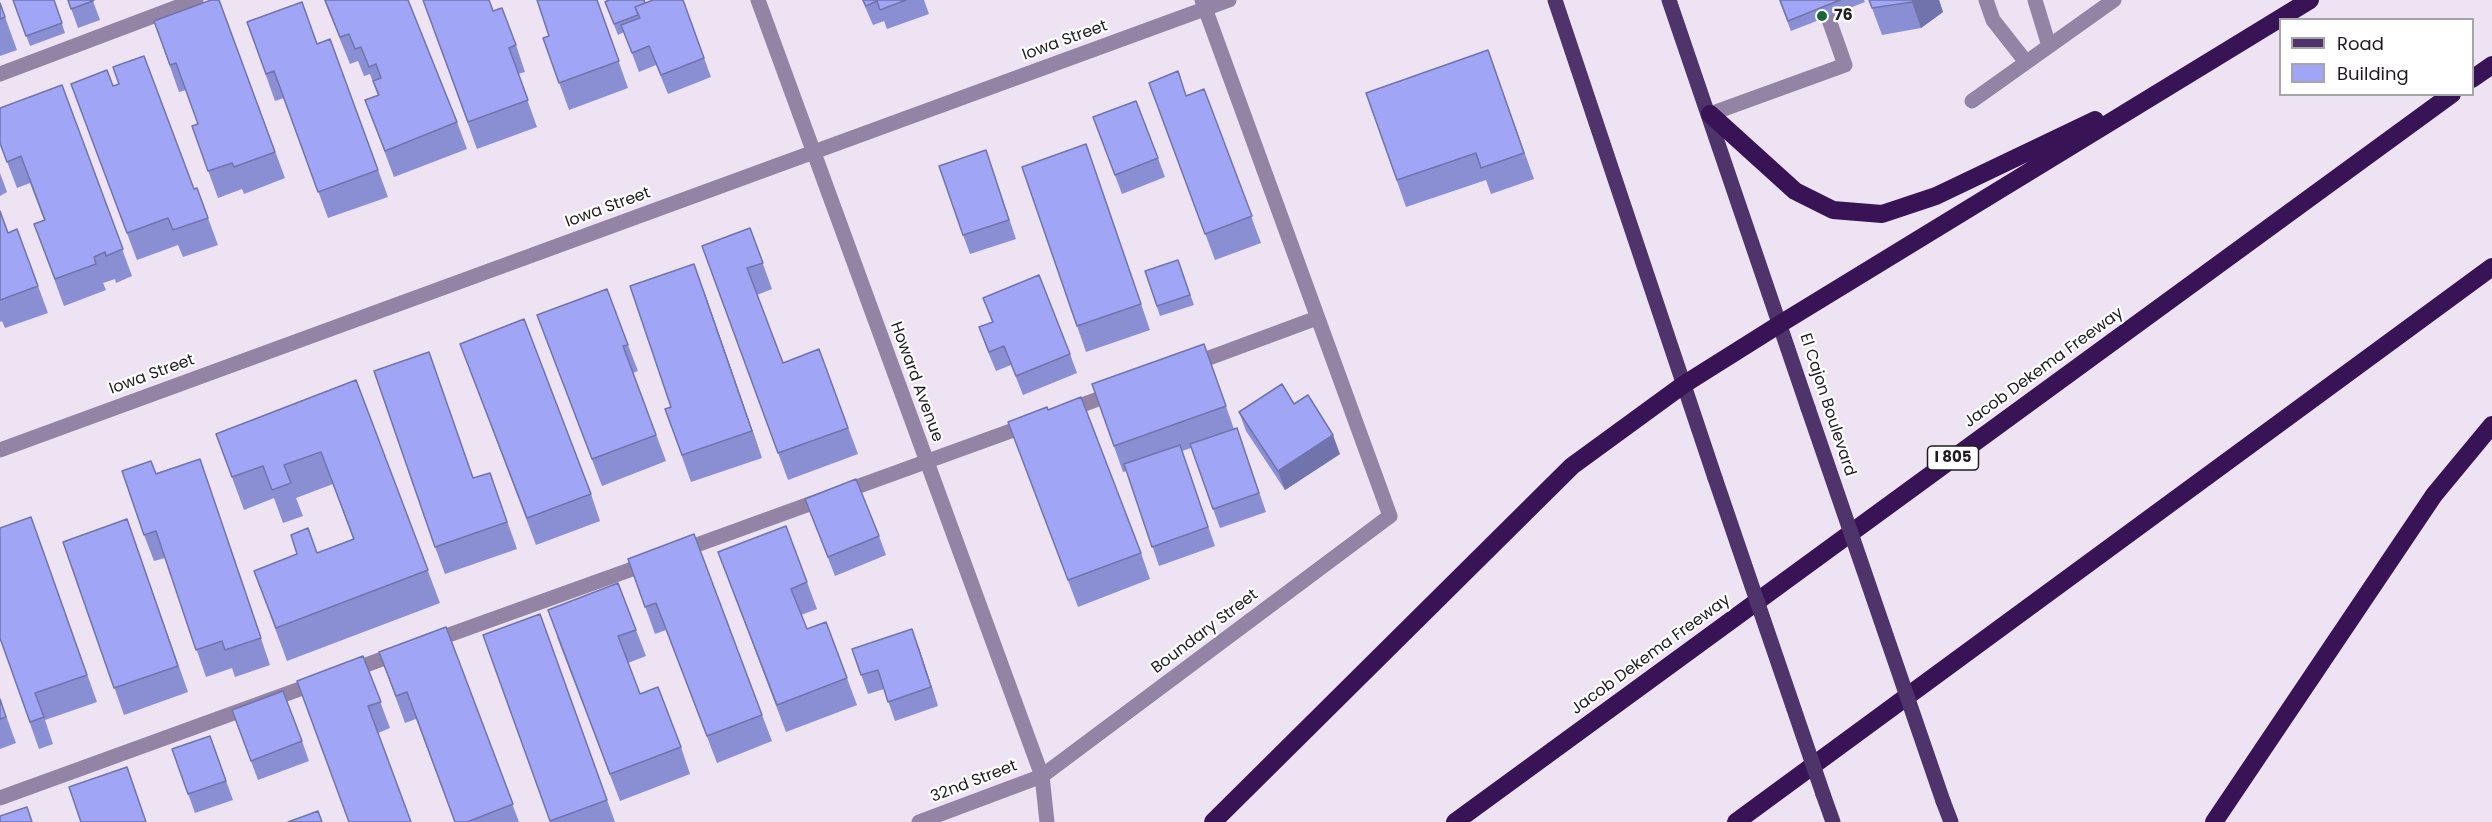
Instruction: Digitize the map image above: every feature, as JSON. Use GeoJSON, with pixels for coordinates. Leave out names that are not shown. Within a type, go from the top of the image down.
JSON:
{"type":"FeatureCollection","features":[{"type":"Feature","properties":{"kind":"highway"},"geometry":{"type":"LineString","coordinates":[[2281,18],[2310,0]]}},
{"type":"Feature","properties":{"kind":"highway"},"geometry":{"type":"LineString","coordinates":[[1214,822],[1572,466],[1683,385],[2279,19]]}},
{"type":"Feature","properties":{"kind":"highway"},"geometry":{"type":"LineString","coordinates":[[2474,78],[2492,65]]}},
{"type":"Feature","properties":{"kind":"highway"},"geometry":{"type":"LineString","coordinates":[[1710,114],[1795,191],[1833,210],[1882,214],[1936,196],[2183,78]]}},
{"type":"Feature","properties":{"kind":"highway","name":"Jacob Dekema Freeway"},"geometry":{"type":"LineString","coordinates":[[1455,822],[2449,96]]}},
{"type":"Feature","properties":{"kind":"highway"},"geometry":{"type":"LineString","coordinates":[[1736,822],[2492,267]]}},
{"type":"Feature","properties":{"kind":"highway"},"geometry":{"type":"LineString","coordinates":[[2214,822],[2428,504],[2492,425]]}},
{"type":"Feature","properties":{"kind":"main road"},"geometry":{"type":"LineString","coordinates":[[1555,0],[1683,385],[1833,822]]}},
{"type":"Feature","properties":{"kind":"main road","name":"El Cajon Boulevard"},"geometry":{"type":"LineString","coordinates":[[1669,0],[1951,822]]}},
{"type":"Feature","properties":{"kind":"street"},"geometry":{"type":"LineString","coordinates":[[0,74],[196,0]]}},
{"type":"Feature","properties":{"kind":"street","name":"Howard Avenue"},"geometry":{"type":"LineString","coordinates":[[758,0],[1042,776],[1047,822]]}},
{"type":"Feature","properties":{"kind":"street","name":"Iowa Street"},"geometry":{"type":"LineString","coordinates":[[0,450],[813,152],[1203,4],[1229,0]]}},
{"type":"Feature","properties":{"kind":"street"},"geometry":{"type":"LineString","coordinates":[[1710,114],[1845,65],[1822,0]]}},
{"type":"Feature","properties":{"kind":"street"},"geometry":{"type":"LineString","coordinates":[[1986,0],[1993,20],[2026,62]]}},
{"type":"Feature","properties":{"kind":"street"},"geometry":{"type":"LineString","coordinates":[[2035,0],[2049,46]]}},
{"type":"Feature","properties":{"kind":"street"},"geometry":{"type":"LineString","coordinates":[[1972,101],[2115,0]]}},
{"type":"Feature","properties":{"kind":"street"},"geometry":{"type":"LineString","coordinates":[[1172,372],[1317,318],[1203,4]]}},
{"type":"Feature","properties":{"kind":"street","name":"Boundary Street"},"geometry":{"type":"LineString","coordinates":[[1042,776],[1390,516],[1317,318]]}},
{"type":"Feature","properties":{"kind":"street"},"geometry":{"type":"LineString","coordinates":[[0,798],[1127,388]]}},
{"type":"Feature","properties":{"kind":"street","name":"32nd Street"},"geometry":{"type":"LineString","coordinates":[[919,822],[1042,776]]}},
{"type":"Feature","properties":{"kind":"building"},"geometry":{"type":"Polygon","coordinates":[[[13,0],[54,0],[62,23],[26,36],[13,0]]]}},
{"type":"Feature","properties":{"kind":"building"},"geometry":{"type":"Polygon","coordinates":[[[68,0],[93,0],[93,1],[71,9],[68,0]]]}},
{"type":"Feature","properties":{"kind":"building"},"geometry":{"type":"Polygon","coordinates":[[[211,0],[219,0],[275,152],[234,167],[232,163],[208,171],[192,126],[198,124],[176,63],[170,65],[154,21],[211,0]]]}},
{"type":"Feature","properties":{"kind":"building"},"geometry":{"type":"Polygon","coordinates":[[[325,0],[408,0],[457,122],[385,151],[365,100],[379,95],[373,81],[381,78],[376,64],[369,67],[361,47],[355,49],[349,34],[340,37],[325,0]]]}},
{"type":"Feature","properties":{"kind":"building"},"geometry":{"type":"Polygon","coordinates":[[[423,0],[489,0],[493,11],[502,8],[516,45],[509,48],[528,100],[468,122],[423,0]]]}},
{"type":"Feature","properties":{"kind":"building"},"geometry":{"type":"Polygon","coordinates":[[[537,0],[597,0],[619,61],[559,83],[543,38],[549,36],[537,0]]]}},
{"type":"Feature","properties":{"kind":"building"},"geometry":{"type":"Polygon","coordinates":[[[644,0],[645,3],[635,7],[638,15],[614,24],[605,2],[644,0]]]}},
{"type":"Feature","properties":{"kind":"building"},"geometry":{"type":"Polygon","coordinates":[[[653,0],[683,0],[704,58],[661,75],[649,46],[632,53],[621,25],[640,18],[635,7],[653,0]]]}},
{"type":"Feature","properties":{"kind":"building"},"geometry":{"type":"Polygon","coordinates":[[[863,0],[906,0],[880,10],[877,1],[866,6],[863,0]]]}},
{"type":"Feature","properties":{"kind":"building"},"geometry":{"type":"Polygon","coordinates":[[[1780,0],[1840,0],[1788,21],[1780,0]]]}},
{"type":"Feature","properties":{"kind":"building"},"geometry":{"type":"Polygon","coordinates":[[[1869,0],[1914,0],[1872,8],[1869,0]]]}},
{"type":"Feature","properties":{"kind":"building"},"geometry":{"type":"Polygon","coordinates":[[[302,2],[317,44],[330,39],[378,170],[318,192],[274,71],[266,74],[247,22],[302,2]]]}},
{"type":"Feature","properties":{"kind":"building"},"geometry":{"type":"Polygon","coordinates":[[[0,3],[5,17],[0,19],[0,3]]]}},
{"type":"Feature","properties":{"kind":"building"},"geometry":{"type":"Polygon","coordinates":[[[1488,50],[1524,153],[1481,168],[1476,153],[1397,180],[1366,93],[1488,50]]]}},
{"type":"Feature","properties":{"kind":"building"},"geometry":{"type":"Polygon","coordinates":[[[144,56],[194,189],[197,188],[208,218],[173,230],[168,218],[127,233],[71,84],[107,70],[113,86],[119,84],[113,67],[144,56]]]}},
{"type":"Feature","properties":{"kind":"building"},"geometry":{"type":"Polygon","coordinates":[[[1178,71],[1186,96],[1204,89],[1252,216],[1205,234],[1149,83],[1178,71]]]}},
{"type":"Feature","properties":{"kind":"building"},"geometry":{"type":"Polygon","coordinates":[[[62,85],[123,249],[106,256],[105,252],[94,257],[96,264],[55,279],[34,224],[45,220],[21,156],[7,162],[0,143],[0,108],[62,85]]]}},
{"type":"Feature","properties":{"kind":"building"},"geometry":{"type":"Polygon","coordinates":[[[1136,101],[1158,158],[1115,175],[1093,117],[1136,101]]]}},
{"type":"Feature","properties":{"kind":"building"},"geometry":{"type":"Polygon","coordinates":[[[1086,144],[1141,304],[1077,326],[1022,167],[1086,144]]]}},
{"type":"Feature","properties":{"kind":"building"},"geometry":{"type":"Polygon","coordinates":[[[986,150],[1009,220],[963,235],[939,166],[986,150]]]}},
{"type":"Feature","properties":{"kind":"building"},"geometry":{"type":"Polygon","coordinates":[[[0,211],[8,233],[17,229],[38,286],[0,300],[0,211]]]}},
{"type":"Feature","properties":{"kind":"building"},"geometry":{"type":"Polygon","coordinates":[[[750,228],[763,263],[747,268],[783,363],[819,349],[848,428],[778,453],[702,246],[750,228]]]}},
{"type":"Feature","properties":{"kind":"building"},"geometry":{"type":"Polygon","coordinates":[[[1178,260],[1190,295],[1157,306],[1145,271],[1178,260]]]}},
{"type":"Feature","properties":{"kind":"building"},"geometry":{"type":"Polygon","coordinates":[[[694,264],[752,431],[682,455],[665,409],[671,407],[630,286],[694,264]]]}},
{"type":"Feature","properties":{"kind":"building"},"geometry":{"type":"Polygon","coordinates":[[[1039,275],[1070,354],[1016,376],[1004,346],[989,352],[979,327],[993,322],[983,298],[1039,275]]]}},
{"type":"Feature","properties":{"kind":"building"},"geometry":{"type":"Polygon","coordinates":[[[607,289],[628,345],[623,346],[656,435],[592,459],[537,315],[607,289]]]}},
{"type":"Feature","properties":{"kind":"building"},"geometry":{"type":"Polygon","coordinates":[[[524,319],[591,494],[527,518],[460,344],[524,319]]]}},
{"type":"Feature","properties":{"kind":"building"},"geometry":{"type":"Polygon","coordinates":[[[1204,344],[1226,406],[1114,446],[1092,384],[1204,344]]]}},
{"type":"Feature","properties":{"kind":"building"},"geometry":{"type":"Polygon","coordinates":[[[429,352],[473,478],[490,473],[507,522],[435,547],[374,371],[429,352]]]}},
{"type":"Feature","properties":{"kind":"building"},"geometry":{"type":"Polygon","coordinates":[[[356,380],[428,570],[276,628],[254,571],[297,554],[291,535],[308,528],[317,553],[354,539],[321,452],[284,465],[291,483],[272,490],[263,466],[232,477],[216,434],[356,380]]]}},
{"type":"Feature","properties":{"kind":"building"},"geometry":{"type":"Polygon","coordinates":[[[1282,384],[1294,404],[1308,395],[1333,435],[1278,471],[1239,412],[1282,384]]]}},
{"type":"Feature","properties":{"kind":"building"},"geometry":{"type":"Polygon","coordinates":[[[1081,397],[1141,553],[1068,580],[1008,422],[1081,397]]]}},
{"type":"Feature","properties":{"kind":"building"},"geometry":{"type":"Polygon","coordinates":[[[1237,428],[1259,493],[1213,509],[1190,444],[1237,428]]]}},
{"type":"Feature","properties":{"kind":"building"},"geometry":{"type":"Polygon","coordinates":[[[1180,445],[1208,527],[1152,547],[1124,464],[1180,445]]]}},
{"type":"Feature","properties":{"kind":"building"},"geometry":{"type":"Polygon","coordinates":[[[200,459],[261,638],[225,650],[222,641],[196,650],[156,531],[144,535],[122,471],[151,461],[156,474],[200,459]]]}},
{"type":"Feature","properties":{"kind":"building"},"geometry":{"type":"Polygon","coordinates":[[[856,479],[879,536],[828,557],[805,499],[856,479]]]}},
{"type":"Feature","properties":{"kind":"building"},"geometry":{"type":"Polygon","coordinates":[[[31,517],[87,675],[35,693],[44,717],[30,722],[0,638],[0,528],[31,517]]]}},
{"type":"Feature","properties":{"kind":"building"},"geometry":{"type":"Polygon","coordinates":[[[127,519],[178,666],[114,688],[63,542],[127,519]]]}},
{"type":"Feature","properties":{"kind":"building"},"geometry":{"type":"Polygon","coordinates":[[[786,526],[807,582],[791,589],[807,629],[826,622],[847,678],[777,705],[718,552],[786,526]]]}},
{"type":"Feature","properties":{"kind":"building"},"geometry":{"type":"Polygon","coordinates":[[[694,534],[762,715],[707,736],[656,603],[645,607],[628,559],[694,534]]]}},
{"type":"Feature","properties":{"kind":"building"},"geometry":{"type":"Polygon","coordinates":[[[618,583],[636,630],[618,636],[640,694],[658,687],[681,747],[610,774],[548,610],[618,583]]]}},
{"type":"Feature","properties":{"kind":"building"},"geometry":{"type":"Polygon","coordinates":[[[540,614],[607,800],[550,821],[483,635],[540,614]]]}},
{"type":"Feature","properties":{"kind":"building"},"geometry":{"type":"Polygon","coordinates":[[[446,627],[513,804],[467,822],[455,822],[407,692],[396,696],[379,652],[446,627]]]}},
{"type":"Feature","properties":{"kind":"building"},"geometry":{"type":"Polygon","coordinates":[[[912,629],[931,687],[888,702],[878,670],[861,675],[852,649],[912,629]]]}},
{"type":"Feature","properties":{"kind":"building"},"geometry":{"type":"Polygon","coordinates":[[[363,656],[381,702],[368,706],[411,822],[349,822],[297,681],[363,656]]]}},
{"type":"Feature","properties":{"kind":"building"},"geometry":{"type":"Polygon","coordinates":[[[283,691],[302,741],[251,761],[232,710],[283,691]]]}},
{"type":"Feature","properties":{"kind":"building"},"geometry":{"type":"Polygon","coordinates":[[[0,699],[6,717],[0,719],[0,699]]]}},
{"type":"Feature","properties":{"kind":"building"},"geometry":{"type":"Polygon","coordinates":[[[210,736],[226,781],[188,794],[172,749],[210,736]]]}},
{"type":"Feature","properties":{"kind":"building"},"geometry":{"type":"Polygon","coordinates":[[[127,767],[146,822],[81,822],[69,787],[127,767]]]}},
{"type":"Feature","properties":{"kind":"building"},"geometry":{"type":"Polygon","coordinates":[[[27,807],[32,822],[0,822],[0,816],[27,807]]]}},
{"type":"Feature","properties":{"kind":"building"},"geometry":{"type":"Polygon","coordinates":[[[318,811],[322,822],[288,822],[318,811]]]}},
{"type":"Feature","properties":{"kind":"place","name":"76"},"geometry":{"type":"Point","coordinates":[1822,16]}}]}
